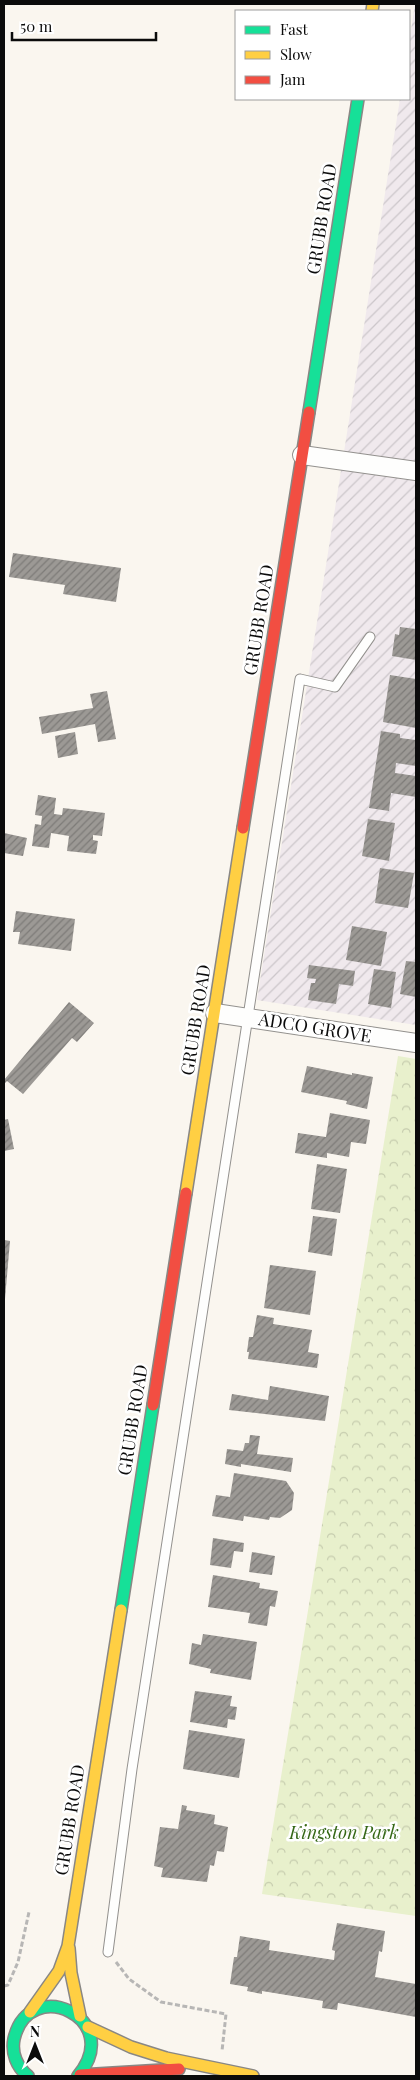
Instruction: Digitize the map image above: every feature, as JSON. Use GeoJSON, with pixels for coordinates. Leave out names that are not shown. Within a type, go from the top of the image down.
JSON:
{"type":"FeatureCollection","features":[{"type":"Feature","properties":{"kind":"main road","name":"GRUBB ROAD"},"geometry":{"type":"LineString","coordinates":[[15,2060],[13,2049],[14,2037],[18,2026],[59,1971],[68,1946],[358,100]]}},
{"type":"Feature","properties":{"kind":"main road","name":"GRUBB ROAD"},"geometry":{"type":"LineString","coordinates":[[68,1946],[80,2016]]}},
{"type":"Feature","properties":{"kind":"main road"},"geometry":{"type":"LineString","coordinates":[[11,2019],[28,2015],[42,2007],[56,2006],[69,2009],[80,2016],[88,2028],[92,2040],[92,2052],[88,2064],[79,2076]]}},
{"type":"Feature","properties":{"kind":"main road"},"geometry":{"type":"LineString","coordinates":[[88,2028],[138,2050],[206,2069],[254,2076]]}},
{"type":"Feature","properties":{"kind":"main road"},"geometry":{"type":"LineString","coordinates":[[4,2052],[15,2060],[25,2075]]}},
{"type":"Feature","properties":{"kind":"main road"},"geometry":{"type":"LineString","coordinates":[[79,2076],[157,2069],[206,2069]]}},
{"type":"Feature","properties":{"kind":"street"},"geometry":{"type":"LineString","coordinates":[[302,455],[416,471]]}},
{"type":"Feature","properties":{"kind":"street","name":"ADCO GROVE"},"geometry":{"type":"LineString","coordinates":[[214,1013],[416,1043]]}},
{"type":"Feature","properties":{"kind":"lane"},"geometry":{"type":"LineString","coordinates":[[108,1952],[132,1769],[300,679],[335,687],[370,637]]}},
{"type":"Feature","properties":{"kind":"path"},"geometry":{"type":"LineString","coordinates":[[4,1986],[8,1985],[18,1962],[29,1912]]}},
{"type":"Feature","properties":{"kind":"path"},"geometry":{"type":"LineString","coordinates":[[108,1952],[129,1979],[161,2002],[226,2014],[219,2071]]}},
{"type":"Feature","properties":{"kind":"shaded area"},"geometry":{"type":"Polygon","coordinates":[[[416,4],[416,1025],[257,1000],[400,100],[410,100],[410,36],[416,4]]]}},
{"type":"Feature","properties":{"kind":"green space","name":"Kingston Park"},"geometry":{"type":"Polygon","coordinates":[[[398,1056],[416,1059],[416,1916],[262,1894],[398,1056]]]}},
{"type":"Feature","properties":{"kind":"building"},"geometry":{"type":"Polygon","coordinates":[[[13,553],[121,568],[116,602],[63,594],[65,585],[9,577],[13,553]]]}},
{"type":"Feature","properties":{"kind":"building"},"geometry":{"type":"Polygon","coordinates":[[[400,627],[416,629],[416,660],[392,656],[395,634],[399,635],[400,627]]]}},
{"type":"Feature","properties":{"kind":"building"},"geometry":{"type":"Polygon","coordinates":[[[390,675],[416,679],[416,728],[383,722],[390,675]]]}},
{"type":"Feature","properties":{"kind":"building"},"geometry":{"type":"Polygon","coordinates":[[[107,691],[116,739],[98,742],[95,724],[42,734],[39,717],[93,708],[90,694],[107,691]]]}},
{"type":"Feature","properties":{"kind":"building"},"geometry":{"type":"Polygon","coordinates":[[[381,731],[400,734],[400,738],[416,740],[416,766],[396,763],[395,773],[416,776],[416,797],[391,793],[389,811],[369,808],[381,731]]]}},
{"type":"Feature","properties":{"kind":"building"},"geometry":{"type":"Polygon","coordinates":[[[75,732],[78,754],[58,758],[55,736],[75,732]]]}},
{"type":"Feature","properties":{"kind":"building"},"geometry":{"type":"Polygon","coordinates":[[[38,795],[56,798],[54,814],[62,815],[63,808],[105,813],[102,836],[93,835],[93,840],[98,841],[96,854],[67,851],[69,836],[51,833],[49,848],[32,846],[35,824],[41,825],[42,816],[35,815],[38,795]]]}},
{"type":"Feature","properties":{"kind":"building"},"geometry":{"type":"Polygon","coordinates":[[[368,819],[395,823],[389,861],[362,856],[368,819]]]}},
{"type":"Feature","properties":{"kind":"building"},"geometry":{"type":"Polygon","coordinates":[[[4,833],[27,838],[23,856],[4,853],[4,833]]]}},
{"type":"Feature","properties":{"kind":"building"},"geometry":{"type":"Polygon","coordinates":[[[380,868],[414,873],[408,908],[375,903],[380,868]]]}},
{"type":"Feature","properties":{"kind":"building"},"geometry":{"type":"Polygon","coordinates":[[[16,911],[75,919],[71,951],[18,944],[20,932],[13,932],[16,911]]]}},
{"type":"Feature","properties":{"kind":"building"},"geometry":{"type":"Polygon","coordinates":[[[352,926],[387,932],[381,966],[346,960],[352,926]]]}},
{"type":"Feature","properties":{"kind":"building"},"geometry":{"type":"Polygon","coordinates":[[[406,961],[416,962],[416,997],[400,994],[406,961]]]}},
{"type":"Feature","properties":{"kind":"building"},"geometry":{"type":"Polygon","coordinates":[[[309,965],[355,971],[353,986],[339,984],[336,1004],[308,1000],[311,983],[315,983],[316,979],[307,978],[309,965]]]}},
{"type":"Feature","properties":{"kind":"building"},"geometry":{"type":"Polygon","coordinates":[[[374,969],[396,972],[391,1008],[368,1004],[374,969]]]}},
{"type":"Feature","properties":{"kind":"building"},"geometry":{"type":"Polygon","coordinates":[[[69,1002],[94,1023],[77,1042],[72,1038],[23,1094],[7,1081],[4,1084],[4,1080],[69,1002]]]}},
{"type":"Feature","properties":{"kind":"building"},"geometry":{"type":"Polygon","coordinates":[[[307,1066],[373,1077],[367,1109],[346,1104],[347,1101],[301,1092],[307,1066]]]}},
{"type":"Feature","properties":{"kind":"building"},"geometry":{"type":"Polygon","coordinates":[[[330,1113],[370,1120],[366,1144],[351,1142],[349,1157],[327,1153],[327,1158],[295,1153],[298,1133],[326,1137],[330,1113]]]}},
{"type":"Feature","properties":{"kind":"building"},"geometry":{"type":"Polygon","coordinates":[[[8,1119],[14,1149],[4,1151],[4,1120],[8,1119]]]}},
{"type":"Feature","properties":{"kind":"building"},"geometry":{"type":"Polygon","coordinates":[[[317,1164],[347,1169],[340,1213],[311,1209],[317,1164]]]}},
{"type":"Feature","properties":{"kind":"building"},"geometry":{"type":"Polygon","coordinates":[[[313,1216],[337,1219],[332,1256],[308,1252],[313,1216]]]}},
{"type":"Feature","properties":{"kind":"building"},"geometry":{"type":"Polygon","coordinates":[[[4,1240],[10,1241],[5,1299],[4,1299],[4,1240]]]}},
{"type":"Feature","properties":{"kind":"building"},"geometry":{"type":"Polygon","coordinates":[[[270,1265],[316,1271],[310,1315],[264,1308],[270,1265]]]}},
{"type":"Feature","properties":{"kind":"building"},"geometry":{"type":"Polygon","coordinates":[[[257,1315],[274,1318],[273,1324],[312,1330],[308,1352],[319,1354],[317,1368],[248,1359],[249,1337],[253,1337],[257,1315]]]}},
{"type":"Feature","properties":{"kind":"building"},"geometry":{"type":"Polygon","coordinates":[[[270,1386],[329,1396],[325,1421],[229,1410],[232,1394],[268,1400],[270,1386]]]}},
{"type":"Feature","properties":{"kind":"building"},"geometry":{"type":"Polygon","coordinates":[[[250,1435],[260,1436],[257,1454],[293,1458],[291,1472],[241,1464],[241,1467],[225,1464],[227,1449],[243,1451],[245,1443],[249,1443],[250,1435]]]}},
{"type":"Feature","properties":{"kind":"building"},"geometry":{"type":"Polygon","coordinates":[[[234,1473],[286,1481],[294,1493],[292,1510],[280,1518],[270,1517],[269,1520],[244,1516],[243,1521],[212,1516],[216,1495],[230,1497],[234,1473]]]}},
{"type":"Feature","properties":{"kind":"building"},"geometry":{"type":"Polygon","coordinates":[[[213,1538],[244,1543],[243,1552],[234,1551],[231,1568],[210,1565],[213,1538]]]}},
{"type":"Feature","properties":{"kind":"building"},"geometry":{"type":"Polygon","coordinates":[[[252,1552],[275,1556],[272,1575],[249,1572],[252,1552]]]}},
{"type":"Feature","properties":{"kind":"building"},"geometry":{"type":"Polygon","coordinates":[[[213,1575],[260,1583],[259,1588],[278,1591],[275,1607],[270,1606],[267,1626],[248,1623],[250,1613],[208,1607],[213,1575]]]}},
{"type":"Feature","properties":{"kind":"building"},"geometry":{"type":"Polygon","coordinates":[[[203,1634],[257,1642],[251,1680],[210,1673],[211,1669],[189,1664],[192,1643],[201,1645],[203,1634]]]}},
{"type":"Feature","properties":{"kind":"building"},"geometry":{"type":"Polygon","coordinates":[[[195,1691],[232,1696],[230,1706],[237,1707],[235,1720],[228,1719],[227,1728],[190,1722],[195,1691]]]}},
{"type":"Feature","properties":{"kind":"building"},"geometry":{"type":"Polygon","coordinates":[[[189,1730],[245,1739],[239,1778],[183,1769],[189,1730]]]}},
{"type":"Feature","properties":{"kind":"building"},"geometry":{"type":"Polygon","coordinates":[[[182,1805],[187,1806],[186,1810],[215,1815],[214,1824],[228,1827],[224,1852],[217,1851],[214,1866],[210,1865],[207,1882],[161,1877],[163,1868],[154,1866],[160,1827],[178,1829],[182,1805]]]}},
{"type":"Feature","properties":{"kind":"building"},"geometry":{"type":"Polygon","coordinates":[[[337,1923],[385,1931],[382,1952],[379,1951],[375,1977],[416,1984],[416,2017],[338,2003],[337,2010],[322,2008],[323,2001],[262,1991],[262,1994],[247,1991],[248,1987],[230,1984],[234,1957],[237,1957],[240,1936],[270,1941],[269,1950],[334,1960],[335,1951],[332,1950],[337,1923]]]}},
{"type":"Feature","properties":{"kind":"traffic: fast"},"geometry":{"type":"LineString","coordinates":[[309,412],[358,100]]}},
{"type":"Feature","properties":{"kind":"traffic: fast"},"geometry":{"type":"LineString","coordinates":[[121,1610],[153,1405]]}},
{"type":"Feature","properties":{"kind":"traffic: fast"},"geometry":{"type":"LineString","coordinates":[[28,2076],[16,2059],[13,2049],[14,2039],[23,2020],[37,2009],[53,2007],[70,2011],[83,2022],[90,2037],[90,2055],[78,2076]]}},
{"type":"Feature","properties":{"kind":"traffic: slow"},"geometry":{"type":"LineString","coordinates":[[372,10],[373,4]]}},
{"type":"Feature","properties":{"kind":"traffic: slow"},"geometry":{"type":"LineString","coordinates":[[186,1193],[243,828]]}},
{"type":"Feature","properties":{"kind":"traffic: slow"},"geometry":{"type":"LineString","coordinates":[[30,2012],[59,1971],[68,1946],[121,1610]]}},
{"type":"Feature","properties":{"kind":"traffic: slow"},"geometry":{"type":"LineString","coordinates":[[69,1948],[71,1973],[80,2016]]}},
{"type":"Feature","properties":{"kind":"traffic: slow"},"geometry":{"type":"LineString","coordinates":[[88,2027],[131,2047],[166,2058],[253,2076]]}},
{"type":"Feature","properties":{"kind":"traffic: jam"},"geometry":{"type":"LineString","coordinates":[[243,828],[309,412]]}},
{"type":"Feature","properties":{"kind":"traffic: jam"},"geometry":{"type":"LineString","coordinates":[[153,1405],[186,1193]]}},
{"type":"Feature","properties":{"kind":"traffic: jam"},"geometry":{"type":"LineString","coordinates":[[80,2075],[179,2069]]}}]}
